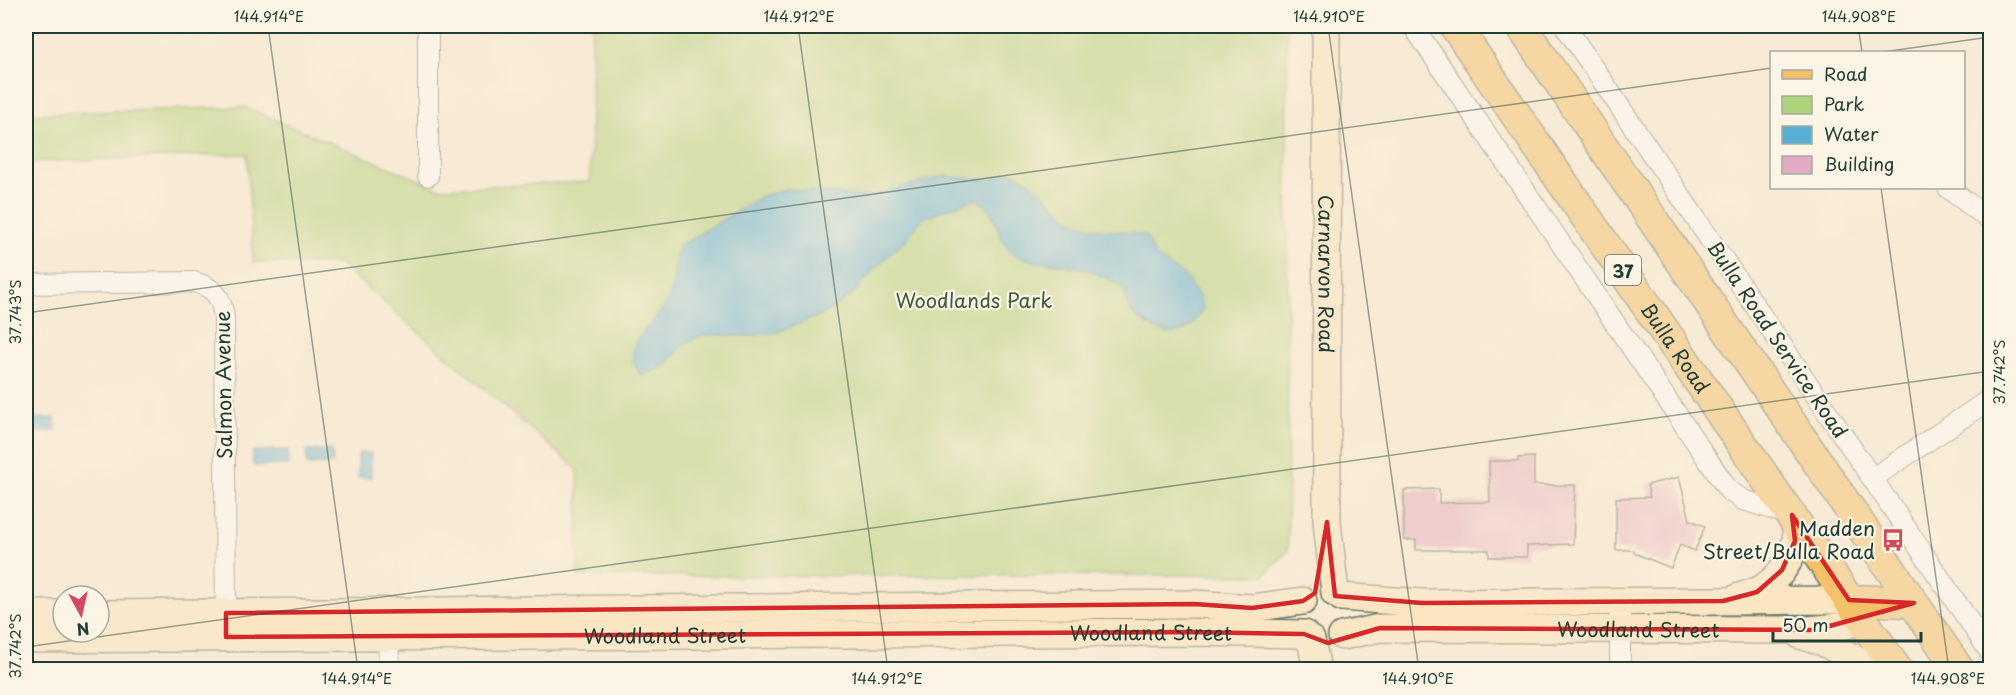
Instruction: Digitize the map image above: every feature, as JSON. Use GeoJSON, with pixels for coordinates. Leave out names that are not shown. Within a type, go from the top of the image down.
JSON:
{"type":"FeatureCollection","features":[{"type":"Feature","properties":{"kind":"main road","name":"Carnarvon Road"},"geometry":{"type":"LineString","coordinates":[[1323,638],[1298,618],[1324,596],[1327,522],[1326,26]]}},
{"type":"Feature","properties":{"kind":"main road","name":"Bulla Road"},"geometry":{"type":"LineString","coordinates":[[1455,26],[1897,669]]}},
{"type":"Feature","properties":{"kind":"main road"},"geometry":{"type":"LineString","coordinates":[[1521,26],[1959,669]]}},
{"type":"Feature","properties":{"kind":"main road"},"geometry":{"type":"LineString","coordinates":[[1723,601],[1757,591],[1782,570],[1791,555],[1795,541],[1796,525],[1792,515]]}},
{"type":"Feature","properties":{"kind":"main road"},"geometry":{"type":"LineString","coordinates":[[1323,638],[1348,629],[1350,612],[1324,596]]}},
{"type":"Feature","properties":{"kind":"main road","name":"Woodland Street"},"geometry":{"type":"LineString","coordinates":[[388,625],[1027,606],[1194,604],[1252,608],[1324,596],[1422,603],[1723,601],[1855,610]]}},
{"type":"Feature","properties":{"kind":"main road"},"geometry":{"type":"LineString","coordinates":[[1855,610],[1913,602]]}},
{"type":"Feature","properties":{"kind":"main road"},"geometry":{"type":"LineString","coordinates":[[1027,606],[1027,633]]}},
{"type":"Feature","properties":{"kind":"main road","name":"Woodland Street"},"geometry":{"type":"LineString","coordinates":[[26,639],[226,625],[388,625],[1323,638],[1380,628],[1781,630],[1829,628],[1855,610]]}},
{"type":"Feature","properties":{"kind":"main road"},"geometry":{"type":"LineString","coordinates":[[26,614],[51,614]]}},
{"type":"Feature","properties":{"kind":"main road","name":"Woodland Street"},"geometry":{"type":"LineString","coordinates":[[111,615],[226,625]]}},
{"type":"Feature","properties":{"kind":"main road"},"geometry":{"type":"LineString","coordinates":[[1781,630],[1816,639],[1875,669]]}},
{"type":"Feature","properties":{"kind":"main road"},"geometry":{"type":"LineString","coordinates":[[1317,669],[1323,638]]}},
{"type":"Feature","properties":{"kind":"main road"},"geometry":{"type":"LineString","coordinates":[[1323,638],[1331,669]]}},
{"type":"Feature","properties":{"kind":"street"},"geometry":{"type":"LineString","coordinates":[[428,26],[428,176]]}},
{"type":"Feature","properties":{"kind":"street"},"geometry":{"type":"LineString","coordinates":[[1413,26],[1729,491],[1743,500],[1792,515]]}},
{"type":"Feature","properties":{"kind":"street","name":"Bulla Road Service Road"},"geometry":{"type":"LineString","coordinates":[[1565,26],[1990,652]]}},
{"type":"Feature","properties":{"kind":"street"},"geometry":{"type":"LineString","coordinates":[[1949,189],[1990,220]]}},
{"type":"Feature","properties":{"kind":"street","name":"Salmon Avenue"},"geometry":{"type":"LineString","coordinates":[[26,284],[195,282],[210,286],[218,294],[224,317],[226,625]]}},
{"type":"Feature","properties":{"kind":"street"},"geometry":{"type":"LineString","coordinates":[[1873,478],[1990,399]]}},
{"type":"Feature","properties":{"kind":"street"},"geometry":{"type":"LineString","coordinates":[[1620,602],[1620,669]]}},
{"type":"Feature","properties":{"kind":"street"},"geometry":{"type":"LineString","coordinates":[[388,625],[389,669]]}},
{"type":"Feature","properties":{"kind":"highlighted area"},"geometry":{"type":"Polygon","coordinates":[[[1792,515],[1849,600],[1914,603],[1815,630],[1380,628],[1328,643],[1304,634],[1190,632],[226,637],[226,613],[1194,604],[1252,608],[1303,601],[1315,593],[1327,522],[1335,596],[1422,603],[1723,601],[1757,592],[1782,570],[1795,541],[1792,515]]]}},
{"type":"Feature","properties":{"kind":"green space","name":"Woodlands Park"},"geometry":{"type":"Polygon","coordinates":[[[592,26],[1287,26],[1288,551],[1264,575],[578,576],[578,470],[340,264],[253,262],[247,154],[28,162],[28,114],[245,107],[439,188],[590,182],[592,26]]]}},
{"type":"Feature","properties":{"kind":"water"},"geometry":{"type":"Polygon","coordinates":[[[1008,172],[1026,180],[1064,214],[1080,224],[1146,236],[1156,257],[1186,277],[1200,298],[1203,309],[1193,323],[1176,333],[1162,332],[1133,314],[1123,288],[1110,280],[1083,269],[1033,261],[1014,254],[1002,240],[989,208],[973,199],[923,218],[903,243],[891,252],[853,294],[826,313],[778,332],[751,336],[703,335],[683,345],[665,366],[641,376],[634,364],[633,353],[639,336],[661,312],[670,296],[678,247],[762,196],[787,189],[867,197],[944,176],[987,180],[1008,172]]]}},
{"type":"Feature","properties":{"kind":"water"},"geometry":{"type":"Polygon","coordinates":[[[55,418],[56,431],[27,432],[27,419],[55,418]]]}},
{"type":"Feature","properties":{"kind":"water"},"geometry":{"type":"Polygon","coordinates":[[[288,450],[289,465],[253,466],[253,451],[288,450]]]}},
{"type":"Feature","properties":{"kind":"water"},"geometry":{"type":"Polygon","coordinates":[[[332,450],[333,464],[307,465],[306,451],[332,450]]]}},
{"type":"Feature","properties":{"kind":"water"},"geometry":{"type":"Polygon","coordinates":[[[358,453],[371,453],[371,478],[358,477],[358,453]]]}},
{"type":"Feature","properties":{"kind":"building"},"geometry":{"type":"Polygon","coordinates":[[[1534,457],[1534,485],[1575,485],[1573,544],[1527,546],[1527,557],[1489,557],[1489,550],[1416,550],[1416,540],[1404,540],[1404,490],[1439,489],[1439,503],[1490,502],[1489,461],[1518,461],[1518,458],[1534,457]]]}},
{"type":"Feature","properties":{"kind":"building"},"geometry":{"type":"Polygon","coordinates":[[[1679,477],[1690,520],[1705,526],[1695,551],[1680,545],[1671,568],[1634,553],[1634,550],[1616,550],[1616,498],[1650,497],[1647,485],[1679,477]]]}},
{"type":"Feature","properties":{"kind":"place","name":"Madden Street/Bulla Road"},"geometry":{"type":"Point","coordinates":[1893,540]}}]}
